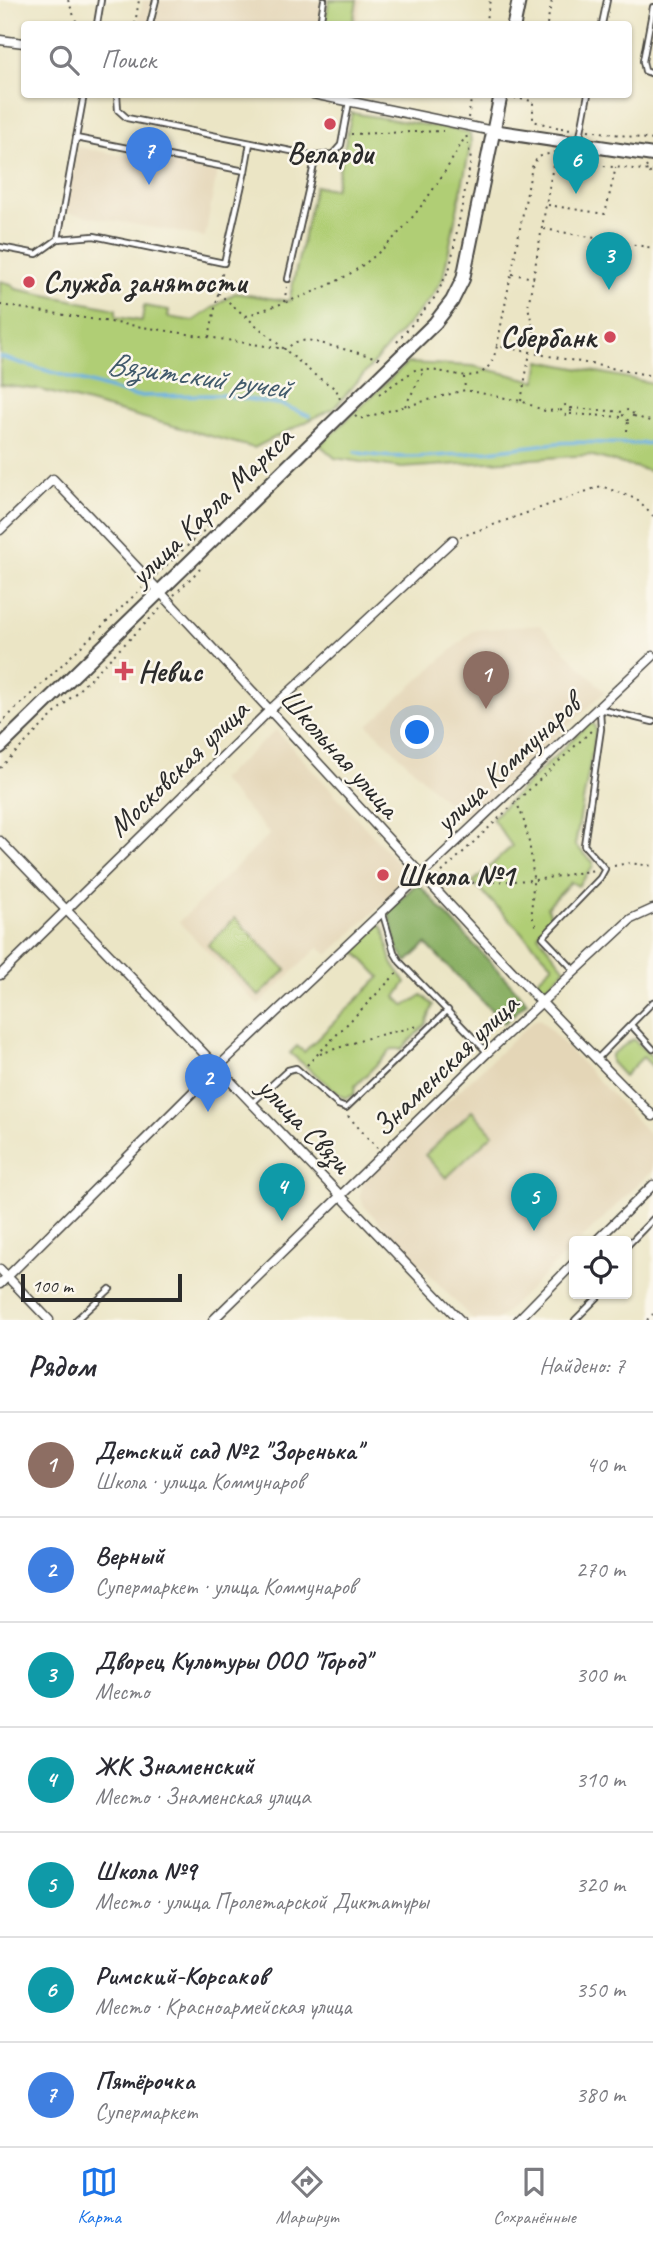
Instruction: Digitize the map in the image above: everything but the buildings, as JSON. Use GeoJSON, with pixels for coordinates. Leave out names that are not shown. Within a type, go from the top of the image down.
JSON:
{"type":"FeatureCollection","features":[{"type":"Feature","properties":{"kind":"main road"},"geometry":{"type":"LineString","coordinates":[[515,21],[519,0]]}},
{"type":"Feature","properties":{"kind":"main road","name":"улица Карла Маркса"},"geometry":{"type":"LineString","coordinates":[[0,747],[436,323],[452,301],[463,279],[500,98]]}},
{"type":"Feature","properties":{"kind":"main road"},"geometry":{"type":"LineString","coordinates":[[493,131],[556,147],[578,146],[653,155]]}},
{"type":"Feature","properties":{"kind":"street"},"geometry":{"type":"LineString","coordinates":[[0,40],[21,43]]}},
{"type":"Feature","properties":{"kind":"street"},"geometry":{"type":"LineString","coordinates":[[331,98],[493,131]]}},
{"type":"Feature","properties":{"kind":"street","name":"Школьная улица"},"geometry":{"type":"LineString","coordinates":[[0,530],[53,480],[162,591],[541,1004],[653,1116]]}},
{"type":"Feature","properties":{"kind":"street","name":"Московская улица"},"geometry":{"type":"LineString","coordinates":[[0,975],[270,710],[453,540]]}},
{"type":"Feature","properties":{"kind":"street","name":"улица Коммунаров"},"geometry":{"type":"LineString","coordinates":[[0,1284],[217,1068],[600,709],[653,656]]}},
{"type":"Feature","properties":{"kind":"street","name":"улица Связи"},"geometry":{"type":"LineString","coordinates":[[0,841],[460,1320]]}},
{"type":"Feature","properties":{"kind":"street","name":"Знаменская улица"},"geometry":{"type":"LineString","coordinates":[[214,1320],[488,1052],[631,919],[653,909]]}},
{"type":"Feature","properties":{"kind":"street"},"geometry":{"type":"LineString","coordinates":[[601,1236],[653,1185]]}},
{"type":"Feature","properties":{"kind":"street"},"geometry":{"type":"LineString","coordinates":[[518,1320],[569,1268]]}},
{"type":"Feature","properties":{"kind":"street"},"geometry":{"type":"LineString","coordinates":[[0,1269],[49,1320]]}},
{"type":"Feature","properties":{"kind":"lane"},"geometry":{"type":"LineString","coordinates":[[98,21],[101,0]]}},
{"type":"Feature","properties":{"kind":"lane"},"geometry":{"type":"LineString","coordinates":[[151,21],[156,0]]}},
{"type":"Feature","properties":{"kind":"lane"},"geometry":{"type":"LineString","coordinates":[[320,21],[324,0]]}},
{"type":"Feature","properties":{"kind":"lane"},"geometry":{"type":"LineString","coordinates":[[603,21],[607,0]]}},
{"type":"Feature","properties":{"kind":"lane"},"geometry":{"type":"LineString","coordinates":[[653,7],[643,61],[645,71],[653,74]]}},
{"type":"Feature","properties":{"kind":"lane"},"geometry":{"type":"LineString","coordinates":[[58,239],[84,98]]}},
{"type":"Feature","properties":{"kind":"lane"},"geometry":{"type":"LineString","coordinates":[[117,98],[118,110],[127,118],[316,156],[333,154],[341,145],[349,102]]}},
{"type":"Feature","properties":{"kind":"lane"},"geometry":{"type":"LineString","coordinates":[[578,146],[587,98]]}},
{"type":"Feature","properties":{"kind":"lane"},"geometry":{"type":"LineString","coordinates":[[76,138],[245,171]]}},
{"type":"Feature","properties":{"kind":"lane"},"geometry":{"type":"LineString","coordinates":[[0,247],[37,254],[58,239],[94,236],[224,262],[250,143]]}},
{"type":"Feature","properties":{"kind":"lane"},"geometry":{"type":"LineString","coordinates":[[288,279],[316,156]]}},
{"type":"Feature","properties":{"kind":"lane"},"geometry":{"type":"LineString","coordinates":[[576,972],[543,937],[605,869],[587,850],[583,837],[601,725],[600,709],[653,722]]}},
{"type":"Feature","properties":{"kind":"lane"},"geometry":{"type":"LineString","coordinates":[[382,911],[394,952],[404,966],[488,1052]]}},
{"type":"Feature","properties":{"kind":"lane"},"geometry":{"type":"LineString","coordinates":[[597,1060],[653,1002]]}},
{"type":"Feature","properties":{"kind":"lane"},"geometry":{"type":"LineString","coordinates":[[252,1102],[288,1070],[301,1071],[338,1105],[346,1108],[448,1010]]}},
{"type":"Feature","properties":{"kind":"lane"},"geometry":{"type":"LineString","coordinates":[[631,1025],[653,1049]]}},
{"type":"Feature","properties":{"kind":"lane"},"geometry":{"type":"LineString","coordinates":[[632,1241],[653,1219]]}},
{"type":"Feature","properties":{"kind":"lane"},"geometry":{"type":"LineString","coordinates":[[76,1320],[110,1289]]}},
{"type":"Feature","properties":{"kind":"lane"},"geometry":{"type":"LineString","coordinates":[[575,1320],[596,1299]]}},
{"type":"Feature","properties":{"kind":"path"},"geometry":{"type":"LineString","coordinates":[[68,0],[76,21]]}},
{"type":"Feature","properties":{"kind":"path"},"geometry":{"type":"LineString","coordinates":[[136,21],[139,0]]}},
{"type":"Feature","properties":{"kind":"path"},"geometry":{"type":"LineString","coordinates":[[486,21],[490,0]]}},
{"type":"Feature","properties":{"kind":"path"},"geometry":{"type":"LineString","coordinates":[[548,21],[552,0]]}},
{"type":"Feature","properties":{"kind":"path"},"geometry":{"type":"LineString","coordinates":[[392,349],[436,296],[450,267],[471,160],[465,136],[471,98]]}},
{"type":"Feature","properties":{"kind":"path"},"geometry":{"type":"LineString","coordinates":[[515,98],[533,102]]}},
{"type":"Feature","properties":{"kind":"path"},"geometry":{"type":"LineString","coordinates":[[534,98],[533,121],[561,128],[653,140]]}},
{"type":"Feature","properties":{"kind":"path"},"geometry":{"type":"LineString","coordinates":[[343,135],[450,131],[466,125]]}},
{"type":"Feature","properties":{"kind":"path"},"geometry":{"type":"LineString","coordinates":[[522,401],[534,331],[528,307],[561,128]]}},
{"type":"Feature","properties":{"kind":"path"},"geometry":{"type":"LineString","coordinates":[[246,316],[337,281],[364,264],[407,223],[436,189],[465,136]]}},
{"type":"Feature","properties":{"kind":"path"},"geometry":{"type":"LineString","coordinates":[[374,399],[405,374],[425,369],[464,375],[484,373],[491,368],[532,167],[538,157],[556,147]]}},
{"type":"Feature","properties":{"kind":"path"},"geometry":{"type":"LineString","coordinates":[[554,161],[653,171]]}},
{"type":"Feature","properties":{"kind":"path"},"geometry":{"type":"LineString","coordinates":[[547,205],[605,214],[616,167]]}},
{"type":"Feature","properties":{"kind":"path"},"geometry":{"type":"LineString","coordinates":[[543,228],[653,247]]}},
{"type":"Feature","properties":{"kind":"path"},"geometry":{"type":"LineString","coordinates":[[209,338],[224,262]]}},
{"type":"Feature","properties":{"kind":"path"},"geometry":{"type":"LineString","coordinates":[[511,274],[534,278]]}},
{"type":"Feature","properties":{"kind":"path"},"geometry":{"type":"LineString","coordinates":[[284,302],[288,279]]}},
{"type":"Feature","properties":{"kind":"path"},"geometry":{"type":"LineString","coordinates":[[218,293],[337,389],[341,403]]}},
{"type":"Feature","properties":{"kind":"path"},"geometry":{"type":"LineString","coordinates":[[0,305],[285,349],[296,342],[308,340],[383,360],[375,368]]}},
{"type":"Feature","properties":{"kind":"path"},"geometry":{"type":"LineString","coordinates":[[497,346],[653,376]]}},
{"type":"Feature","properties":{"kind":"path"},"geometry":{"type":"LineString","coordinates":[[405,407],[425,369]]}},
{"type":"Feature","properties":{"kind":"path"},"geometry":{"type":"LineString","coordinates":[[464,375],[465,390]]}},
{"type":"Feature","properties":{"kind":"path"},"geometry":{"type":"LineString","coordinates":[[354,415],[359,419],[465,390],[522,401],[545,411],[562,410]]}},
{"type":"Feature","properties":{"kind":"path"},"geometry":{"type":"LineString","coordinates":[[562,410],[564,405],[571,408],[632,411],[633,416]]}},
{"type":"Feature","properties":{"kind":"path"},"geometry":{"type":"LineString","coordinates":[[570,414],[571,408]]}},
{"type":"Feature","properties":{"kind":"path"},"geometry":{"type":"LineString","coordinates":[[562,410],[565,415],[623,417],[628,420]]}},
{"type":"Feature","properties":{"kind":"path"},"geometry":{"type":"LineString","coordinates":[[623,417],[624,412]]}},
{"type":"Feature","properties":{"kind":"path"},"geometry":{"type":"LineString","coordinates":[[627,431],[628,420],[633,416]]}},
{"type":"Feature","properties":{"kind":"path"},"geometry":{"type":"LineString","coordinates":[[633,416],[653,422]]}},
{"type":"Feature","properties":{"kind":"path"},"geometry":{"type":"LineString","coordinates":[[453,540],[601,486],[636,499],[653,516]]}},
{"type":"Feature","properties":{"kind":"path"},"geometry":{"type":"LineString","coordinates":[[0,724],[150,580]]}},
{"type":"Feature","properties":{"kind":"path"},"geometry":{"type":"LineString","coordinates":[[429,885],[589,731],[601,725]]}},
{"type":"Feature","properties":{"kind":"path"},"geometry":{"type":"LineString","coordinates":[[515,802],[524,823],[533,880],[533,921],[543,937]]}},
{"type":"Feature","properties":{"kind":"path"},"geometry":{"type":"LineString","coordinates":[[429,885],[533,880],[628,863],[653,866]]}},
{"type":"Feature","properties":{"kind":"path"},"geometry":{"type":"LineString","coordinates":[[301,1071],[404,966]]}},
{"type":"Feature","properties":{"kind":"path"},"geometry":{"type":"LineString","coordinates":[[316,1056],[371,1037],[436,1021]]}},
{"type":"Feature","properties":{"kind":"path"},"geometry":{"type":"LineString","coordinates":[[346,1108],[352,1123],[383,1154]]}},
{"type":"Feature","properties":{"kind":"path"},"geometry":{"type":"LineString","coordinates":[[647,1320],[653,1314]]}},
{"type":"Feature","properties":{"kind":"shaded area"},"geometry":{"type":"Polygon","coordinates":[[[143,0],[362,0],[358,21],[139,21],[143,0]]]}},
{"type":"Feature","properties":{"kind":"shaded area"},"geometry":{"type":"Polygon","coordinates":[[[76,147],[217,172],[205,237],[65,212],[76,147]]]}},
{"type":"Feature","properties":{"kind":"shaded area"},"geometry":{"type":"Polygon","coordinates":[[[540,625],[605,692],[466,821],[368,725],[474,630],[540,625]]]}},
{"type":"Feature","properties":{"kind":"shaded area"},"geometry":{"type":"Polygon","coordinates":[[[276,730],[411,877],[328,955],[319,947],[258,1005],[179,922],[270,834],[220,780],[276,730]]]}},
{"type":"Feature","properties":{"kind":"shaded area"},"geometry":{"type":"Polygon","coordinates":[[[540,1019],[653,1138],[653,1170],[585,1236],[569,1236],[569,1251],[498,1320],[473,1320],[364,1206],[360,1195],[364,1180],[533,1021],[540,1019]]]}},
{"type":"Feature","properties":{"kind":"green space"},"geometry":{"type":"Polygon","coordinates":[[[329,0],[357,0],[354,21],[326,21],[329,0]]]}},
{"type":"Feature","properties":{"kind":"green space"},"geometry":{"type":"Polygon","coordinates":[[[352,113],[462,131],[470,134],[471,143],[443,278],[431,298],[334,408],[254,448],[41,390],[0,385],[0,281],[11,284],[16,289],[116,309],[116,317],[142,321],[144,306],[169,310],[168,317],[193,321],[235,293],[289,301],[315,186],[335,189],[352,113]]]}},
{"type":"Feature","properties":{"kind":"green space"},"geometry":{"type":"Polygon","coordinates":[[[540,361],[653,383],[653,472],[589,455],[402,468],[335,458],[320,445],[407,363],[473,366],[536,381],[540,361]]]}},
{"type":"Feature","properties":{"kind":"green space"},"geometry":{"type":"Polygon","coordinates":[[[589,723],[594,724],[596,731],[575,845],[593,862],[593,867],[578,886],[571,882],[547,907],[551,915],[538,935],[565,969],[541,992],[532,985],[553,965],[473,882],[512,846],[492,818],[589,723]]]}},
{"type":"Feature","properties":{"kind":"green space"},"geometry":{"type":"Polygon","coordinates":[[[415,885],[420,886],[527,1002],[504,1023],[426,944],[407,962],[397,948],[388,911],[415,885]]]}},
{"type":"Feature","properties":{"kind":"green space"},"geometry":{"type":"Polygon","coordinates":[[[235,918],[286,970],[259,996],[208,945],[235,918]]]}},
{"type":"Feature","properties":{"kind":"green space"},"geometry":{"type":"Polygon","coordinates":[[[377,922],[384,929],[392,963],[406,982],[396,997],[405,1006],[422,995],[433,1005],[426,1024],[402,1049],[392,1049],[355,1086],[354,1095],[344,1098],[290,1053],[297,1046],[304,1052],[380,977],[351,947],[377,922]]]}},
{"type":"Feature","properties":{"kind":"green space"},"geometry":{"type":"Polygon","coordinates":[[[633,1039],[653,1058],[653,1067],[643,1057],[624,1076],[611,1062],[611,1055],[633,1039]]]}},
{"type":"Feature","properties":{"kind":"green space"},"geometry":{"type":"Polygon","coordinates":[[[472,1111],[493,1134],[446,1178],[425,1155],[472,1111]]]}},
{"type":"Feature","properties":{"kind":"waterway","name":"Вязитский ручей"},"geometry":{"type":"LineString","coordinates":[[0,357],[134,396],[224,395],[283,405],[309,416]]}},
{"type":"Feature","properties":{"kind":"waterway","name":"Вязитский ручей"},"geometry":{"type":"LineString","coordinates":[[355,452],[401,457],[482,452],[569,442],[653,443]]}},
{"type":"Feature","properties":{"kind":"place","name":"Веларди"},"geometry":{"type":"Point","coordinates":[330,124]}},
{"type":"Feature","properties":{"kind":"place","name":"Пятёрочка"},"geometry":{"type":"Point","coordinates":[149,185]}},
{"type":"Feature","properties":{"kind":"place","name":"Римский-Корсаков"},"geometry":{"type":"Point","coordinates":[576,194]}},
{"type":"Feature","properties":{"kind":"place","name":"Служба занятости"},"geometry":{"type":"Point","coordinates":[29,282]}},
{"type":"Feature","properties":{"kind":"place","name":"Дворец Культуры ООО \"Город\""},"geometry":{"type":"Point","coordinates":[609,290]}},
{"type":"Feature","properties":{"kind":"place","name":"Сбербанк"},"geometry":{"type":"Point","coordinates":[610,337]}},
{"type":"Feature","properties":{"kind":"place","name":"Невис"},"geometry":{"type":"Point","coordinates":[124,671]}},
{"type":"Feature","properties":{"kind":"place","name":"Детский сад №2 \"Зоренька\""},"geometry":{"type":"Point","coordinates":[486,709]}},
{"type":"Feature","properties":{"kind":"place","name":"Школа №1"},"geometry":{"type":"Point","coordinates":[383,875]}},
{"type":"Feature","properties":{"kind":"place","name":"Верный"},"geometry":{"type":"Point","coordinates":[208,1112]}},
{"type":"Feature","properties":{"kind":"place","name":"ЖК Знаменский"},"geometry":{"type":"Point","coordinates":[282,1221]}},
{"type":"Feature","properties":{"kind":"place","name":"Школа №9"},"geometry":{"type":"Point","coordinates":[534,1231]}}]}
